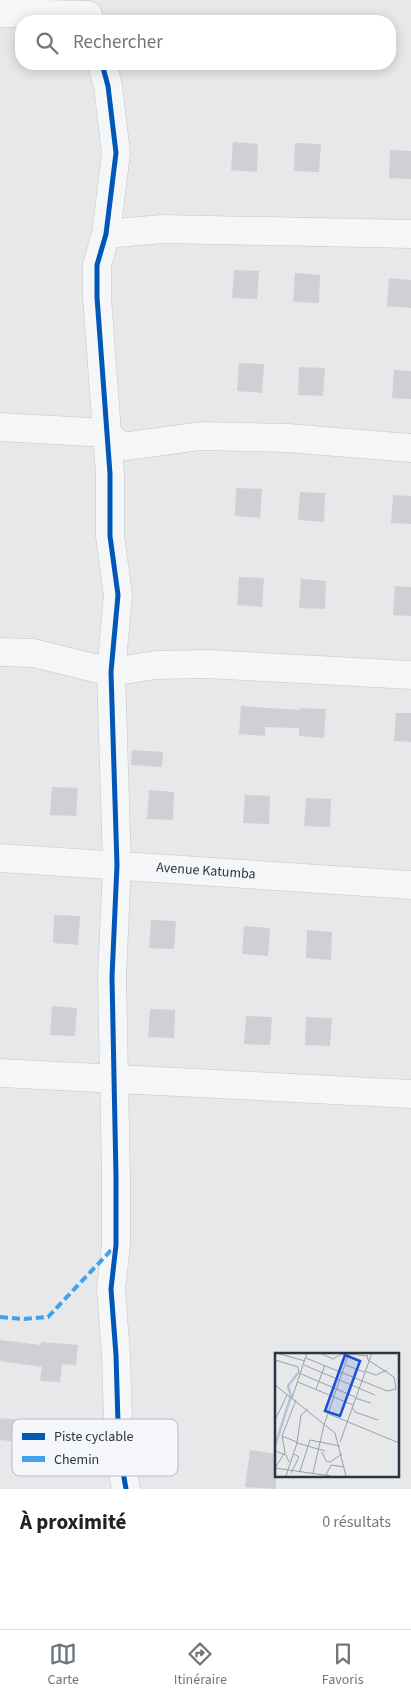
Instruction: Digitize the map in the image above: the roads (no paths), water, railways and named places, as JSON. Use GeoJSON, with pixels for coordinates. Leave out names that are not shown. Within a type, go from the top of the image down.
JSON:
{"type":"FeatureCollection","features":[{"type":"Feature","properties":{"kind":"street"},"geometry":{"type":"LineString","coordinates":[[0,13],[89,12]]}},
{"type":"Feature","properties":{"kind":"street"},"geometry":{"type":"LineString","coordinates":[[104,70],[108,86],[116,153],[106,234],[97,265],[97,297],[110,474],[110,536],[118,595],[111,672],[117,865],[112,977],[116,1245],[111,1289],[116,1355],[118,1419]]}},
{"type":"Feature","properties":{"kind":"street"},"geometry":{"type":"LineString","coordinates":[[106,234],[162,229],[411,234]]}},
{"type":"Feature","properties":{"kind":"street"},"geometry":{"type":"LineString","coordinates":[[0,426],[107,433],[118,445],[128,446],[200,436],[287,438],[411,448]]}},
{"type":"Feature","properties":{"kind":"street"},"geometry":{"type":"LineString","coordinates":[[0,652],[33,653],[111,672],[156,665],[207,664],[411,675]]}},
{"type":"Feature","properties":{"kind":"street","name":"Avenue Katumba"},"geometry":{"type":"LineString","coordinates":[[0,858],[411,885]]}},
{"type":"Feature","properties":{"kind":"street"},"geometry":{"type":"LineString","coordinates":[[0,1073],[411,1094]]}},
{"type":"Feature","properties":{"kind":"street"},"geometry":{"type":"LineString","coordinates":[[124,1476],[126,1489]]}}]}
